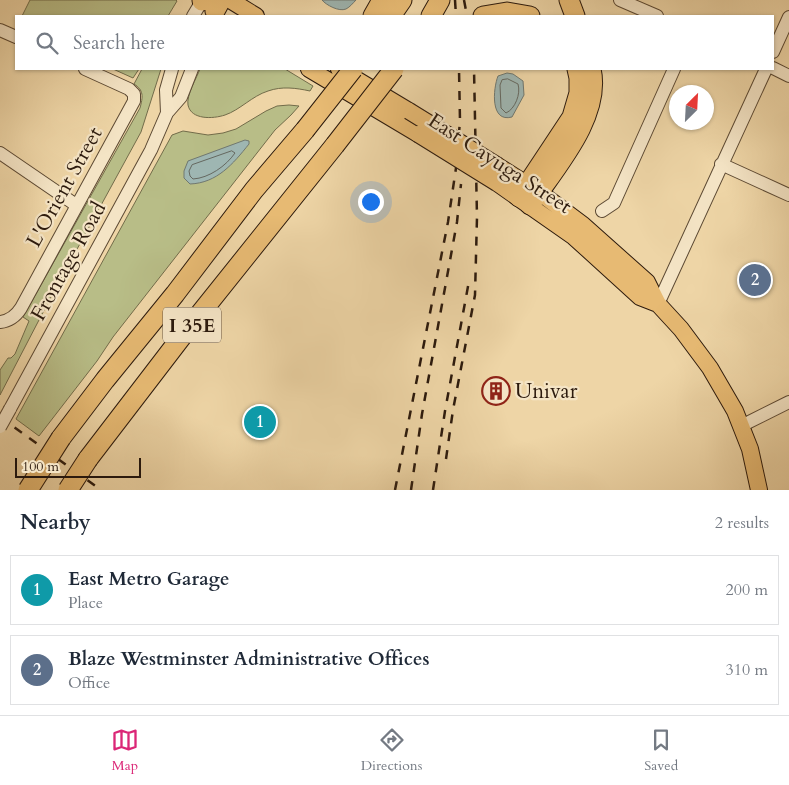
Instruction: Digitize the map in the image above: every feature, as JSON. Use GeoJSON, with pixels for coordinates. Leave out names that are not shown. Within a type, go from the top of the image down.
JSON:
{"type":"FeatureCollection","features":[{"type":"Feature","properties":{"kind":"highway"},"geometry":{"type":"LineString","coordinates":[[374,15],[382,0]]}},
{"type":"Feature","properties":{"kind":"highway"},"geometry":{"type":"LineString","coordinates":[[392,15],[402,0]]}},
{"type":"Feature","properties":{"kind":"highway"},"geometry":{"type":"LineString","coordinates":[[431,15],[440,0]]}},
{"type":"Feature","properties":{"kind":"highway"},"geometry":{"type":"LineString","coordinates":[[569,0],[575,15]]}},
{"type":"Feature","properties":{"kind":"highway"},"geometry":{"type":"LineString","coordinates":[[489,15],[507,12],[524,15]]}},
{"type":"Feature","properties":{"kind":"highway","name":"I 35E"},"geometry":{"type":"LineString","coordinates":[[68,490],[88,460],[184,335],[393,70]]}},
{"type":"Feature","properties":{"kind":"highway"},"geometry":{"type":"LineString","coordinates":[[372,96],[406,70]]}},
{"type":"Feature","properties":{"kind":"highway"},"geometry":{"type":"LineString","coordinates":[[529,195],[572,117],[579,93],[578,70]]}},
{"type":"Feature","properties":{"kind":"highway"},"geometry":{"type":"LineString","coordinates":[[529,195],[581,128],[588,114],[593,89],[591,70]]}},
{"type":"Feature","properties":{"kind":"highway","name":"I 35E"},"geometry":{"type":"LineString","coordinates":[[28,490],[61,438],[105,380],[175,294],[254,190],[305,130],[345,72]]}},
{"type":"Feature","properties":{"kind":"main road"},"geometry":{"type":"LineString","coordinates":[[211,7],[251,15]]}},
{"type":"Feature","properties":{"kind":"main road","name":"East Cayuga Street"},"geometry":{"type":"LineString","coordinates":[[311,70],[498,184],[529,195]]}},
{"type":"Feature","properties":{"kind":"main road","name":"East Cayuga Street"},"geometry":{"type":"LineString","coordinates":[[345,72],[498,166],[529,195],[556,214],[603,241],[647,282],[658,304],[681,329],[710,368],[735,410],[750,449],[759,490]]}},
{"type":"Feature","properties":{"kind":"main road","name":"East Cayuga Street"},"geometry":{"type":"LineString","coordinates":[[556,214],[596,256],[640,297],[658,304]]}},
{"type":"Feature","properties":{"kind":"street"},"geometry":{"type":"LineString","coordinates":[[620,0],[655,15]]}},
{"type":"Feature","properties":{"kind":"street"},"geometry":{"type":"LineString","coordinates":[[774,50],[789,17]]}},
{"type":"Feature","properties":{"kind":"street"},"geometry":{"type":"LineString","coordinates":[[0,30],[15,37]]}},
{"type":"Feature","properties":{"kind":"street"},"geometry":{"type":"LineString","coordinates":[[774,68],[789,76]]}},
{"type":"Feature","properties":{"kind":"street","name":"L'Orient Street"},"geometry":{"type":"LineString","coordinates":[[4,321],[21,308],[132,104],[134,94],[126,87],[87,70]]}},
{"type":"Feature","properties":{"kind":"street","name":"Frontage Road"},"geometry":{"type":"LineString","coordinates":[[167,113],[166,90],[172,70]]}},
{"type":"Feature","properties":{"kind":"street","name":"Frontage Road"},"geometry":{"type":"LineString","coordinates":[[0,427],[151,150],[167,113],[182,97],[192,70]]}},
{"type":"Feature","properties":{"kind":"street"},"geometry":{"type":"LineString","coordinates":[[602,211],[614,203],[674,70]]}},
{"type":"Feature","properties":{"kind":"street"},"geometry":{"type":"LineString","coordinates":[[658,304],[766,70]]}},
{"type":"Feature","properties":{"kind":"street"},"geometry":{"type":"LineString","coordinates":[[0,154],[76,205]]}},
{"type":"Feature","properties":{"kind":"street"},"geometry":{"type":"LineString","coordinates":[[721,164],[789,194]]}},
{"type":"Feature","properties":{"kind":"street"},"geometry":{"type":"LineString","coordinates":[[741,426],[789,402]]}},
{"type":"Feature","properties":{"kind":"green space"},"geometry":{"type":"Polygon","coordinates":[[[30,0],[177,1],[169,15],[22,15],[30,0]]]}},
{"type":"Feature","properties":{"kind":"green space"},"geometry":{"type":"Polygon","coordinates":[[[115,70],[138,70],[133,78],[115,70]]]}},
{"type":"Feature","properties":{"kind":"green space"},"geometry":{"type":"Polygon","coordinates":[[[141,70],[161,70],[141,132],[0,395],[0,370],[8,358],[15,354],[29,321],[23,317],[140,108],[142,94],[140,89],[134,84],[141,70]]]}},
{"type":"Feature","properties":{"kind":"green space"},"geometry":{"type":"Polygon","coordinates":[[[200,70],[287,70],[313,86],[310,91],[289,88],[273,89],[262,93],[236,110],[215,117],[198,116],[190,110],[188,101],[200,70]]]}},
{"type":"Feature","properties":{"kind":"green space"},"geometry":{"type":"Polygon","coordinates":[[[277,106],[299,106],[275,130],[113,337],[97,361],[39,436],[16,419],[172,135],[183,131],[208,135],[223,133],[236,129],[277,106]]]}},
{"type":"Feature","properties":{"kind":"water"},"geometry":{"type":"Polygon","coordinates":[[[322,0],[356,0],[346,9],[340,10],[333,8],[322,0]]]}},
{"type":"Feature","properties":{"kind":"water"},"geometry":{"type":"Polygon","coordinates":[[[507,73],[513,74],[523,81],[524,95],[512,117],[500,115],[494,96],[498,76],[507,73]]]}},
{"type":"Feature","properties":{"kind":"water"},"geometry":{"type":"Polygon","coordinates":[[[245,140],[249,141],[249,144],[237,159],[216,176],[200,183],[190,184],[184,178],[184,171],[188,161],[245,140]]]}},
{"type":"Feature","properties":{"kind":"railway"},"geometry":{"type":"LineString","coordinates":[[455,0],[456,15]]}},
{"type":"Feature","properties":{"kind":"railway"},"geometry":{"type":"LineString","coordinates":[[464,0],[467,15]]}},
{"type":"Feature","properties":{"kind":"railway"},"geometry":{"type":"LineString","coordinates":[[395,490],[448,222],[456,168],[460,121],[459,70]]}},
{"type":"Feature","properties":{"kind":"railway"},"geometry":{"type":"LineString","coordinates":[[446,459],[453,410],[475,295],[477,217],[474,70]]}},
{"type":"Feature","properties":{"kind":"railway"},"geometry":{"type":"LineString","coordinates":[[411,490],[422,414],[457,222],[461,184]]}},
{"type":"Feature","properties":{"kind":"railway"},"geometry":{"type":"LineString","coordinates":[[433,490],[445,411],[469,281]]}},
{"type":"Feature","properties":{"kind":"railway"},"geometry":{"type":"LineString","coordinates":[[0,417],[101,490]]}},
{"type":"Feature","properties":{"kind":"place","name":"Blaze Westminster Administrative Offices"},"geometry":{"type":"Point","coordinates":[755,280]}},
{"type":"Feature","properties":{"kind":"place","name":"Univar"},"geometry":{"type":"Point","coordinates":[496,391]}},
{"type":"Feature","properties":{"kind":"place","name":"East Metro Garage"},"geometry":{"type":"Point","coordinates":[260,422]}}]}
